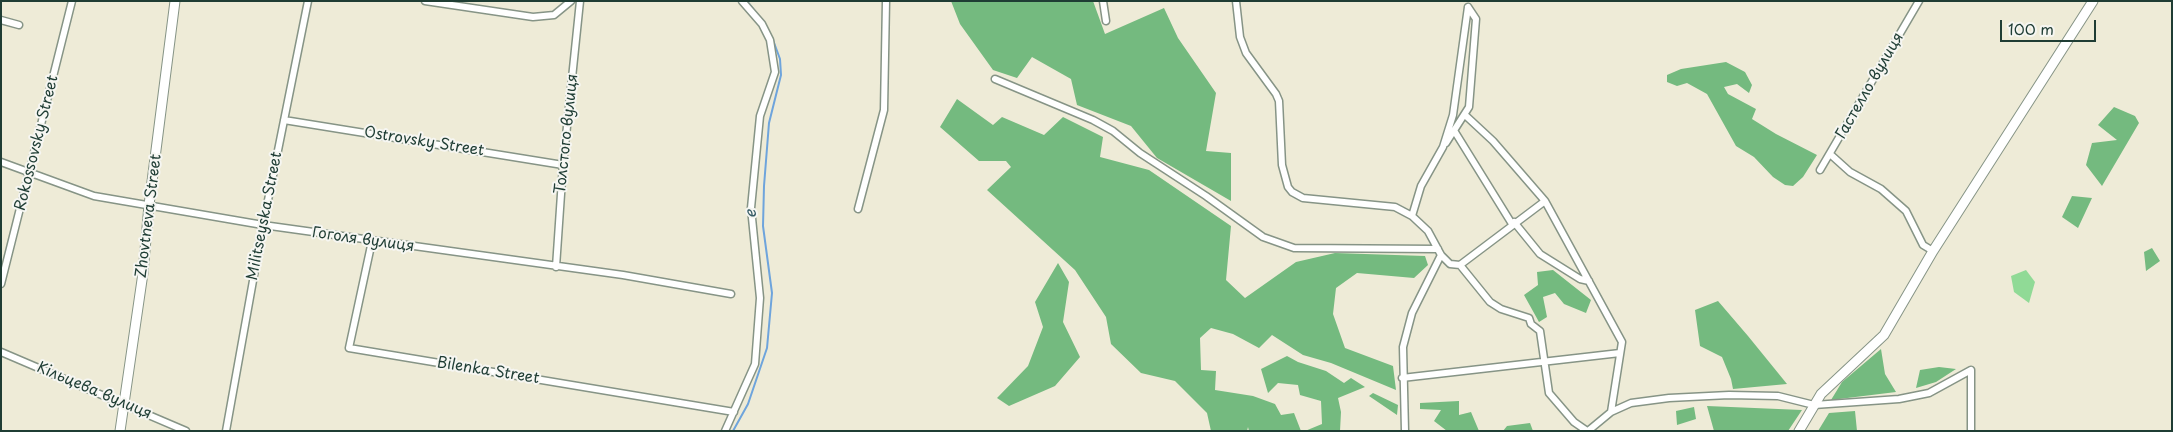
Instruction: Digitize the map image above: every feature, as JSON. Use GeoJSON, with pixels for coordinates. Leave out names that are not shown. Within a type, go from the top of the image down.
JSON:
{"type":"FeatureCollection","features":[{"type":"Feature","properties":{"kind":"main road","name":"Zhovtneva Street"},"geometry":{"type":"LineString","coordinates":[[120,431],[143,273],[149,204],[175,1]]}},
{"type":"Feature","properties":{"kind":"main road"},"geometry":{"type":"LineString","coordinates":[[1799,431],[1821,394],[1884,335],[1933,251],[2092,1]]}},
{"type":"Feature","properties":{"kind":"street","name":"Rokossovsky Street"},"geometry":{"type":"LineString","coordinates":[[1,284],[72,1]]}},
{"type":"Feature","properties":{"kind":"street","name":"Militseyska Street"},"geometry":{"type":"LineString","coordinates":[[226,431],[263,225],[308,1]]}},
{"type":"Feature","properties":{"kind":"street"},"geometry":{"type":"LineString","coordinates":[[425,1],[532,17],[554,15],[571,1]]}},
{"type":"Feature","properties":{"kind":"street","name":"Толстого вулиця"},"geometry":{"type":"LineString","coordinates":[[556,267],[563,165],[580,1]]}},
{"type":"Feature","properties":{"kind":"street"},"geometry":{"type":"LineString","coordinates":[[725,431],[755,364],[760,298],[751,208],[760,116],[775,72],[770,40],[762,24],[742,1]]}},
{"type":"Feature","properties":{"kind":"street"},"geometry":{"type":"LineString","coordinates":[[858,209],[884,110],[886,1]]}},
{"type":"Feature","properties":{"kind":"street"},"geometry":{"type":"LineString","coordinates":[[1103,1],[1106,21]]}},
{"type":"Feature","properties":{"kind":"street"},"geometry":{"type":"LineString","coordinates":[[1236,1],[1240,37],[1246,53],[1279,101],[1282,165],[1288,187],[1292,192],[1308,198],[1395,207],[1412,216],[1428,230],[1439,252],[1450,264],[1460,265],[1513,223],[1545,201]]}},
{"type":"Feature","properties":{"kind":"street","name":"Гастелло вулиця"},"geometry":{"type":"LineString","coordinates":[[1820,170],[1919,1]]}},
{"type":"Feature","properties":{"kind":"street"},"geometry":{"type":"LineString","coordinates":[[1412,216],[1421,186],[1469,107],[1476,19],[1468,7],[1453,115],[1443,147]]}},
{"type":"Feature","properties":{"kind":"street"},"geometry":{"type":"LineString","coordinates":[[1,20],[19,25]]}},
{"type":"Feature","properties":{"kind":"street"},"geometry":{"type":"LineString","coordinates":[[995,79],[1113,130],[1140,153],[1172,176],[1206,196],[1263,237],[1278,243],[1294,248],[1439,252]]}},
{"type":"Feature","properties":{"kind":"street"},"geometry":{"type":"LineString","coordinates":[[1465,115],[1499,147],[1545,201],[1622,342],[1611,412]]}},
{"type":"Feature","properties":{"kind":"street","name":"Ostrovsky Street"},"geometry":{"type":"LineString","coordinates":[[284,120],[563,165]]}},
{"type":"Feature","properties":{"kind":"street"},"geometry":{"type":"LineString","coordinates":[[1455,132],[1513,223],[1540,254],[1580,279],[1589,281]]}},
{"type":"Feature","properties":{"kind":"street"},"geometry":{"type":"LineString","coordinates":[[1830,154],[1850,172],[1882,189],[1906,211],[1923,244],[1933,251]]}},
{"type":"Feature","properties":{"kind":"street","name":"Гоголя вулиця"},"geometry":{"type":"LineString","coordinates":[[1,162],[94,196],[263,225],[624,275],[731,294]]}},
{"type":"Feature","properties":{"kind":"street","name":"Bilenka Street"},"geometry":{"type":"LineString","coordinates":[[372,241],[349,348],[734,412]]}},
{"type":"Feature","properties":{"kind":"street"},"geometry":{"type":"LineString","coordinates":[[1405,431],[1402,347],[1412,313],[1439,252]]}},
{"type":"Feature","properties":{"kind":"street"},"geometry":{"type":"LineString","coordinates":[[1460,265],[1490,302],[1501,309],[1529,318],[1531,324],[1540,331],[1549,393],[1574,422],[1588,431],[1611,412],[1631,403],[1669,398],[1729,395],[1778,396],[1814,405],[1899,399],[1929,393],[1971,370],[1971,431]]}},
{"type":"Feature","properties":{"kind":"street","name":"Кільцева вулиця"},"geometry":{"type":"LineString","coordinates":[[1,352],[186,431]]}},
{"type":"Feature","properties":{"kind":"street"},"geometry":{"type":"LineString","coordinates":[[1402,378],[1620,353]]}},
{"type":"Feature","properties":{"kind":"green space"},"geometry":{"type":"Polygon","coordinates":[[[951,1],[1093,1],[1105,34],[1164,8],[1178,38],[1216,93],[1206,151],[1231,153],[1231,201],[1157,158],[1131,126],[1077,105],[1071,79],[1032,57],[1017,78],[993,70],[960,24],[951,1]]]}},
{"type":"Feature","properties":{"kind":"green space"},"geometry":{"type":"Polygon","coordinates":[[[1726,62],[1745,72],[1752,85],[1749,93],[1737,84],[1724,87],[1728,94],[1756,109],[1752,119],[1817,155],[1803,177],[1793,186],[1785,185],[1773,177],[1754,157],[1736,146],[1707,94],[1687,83],[1677,86],[1667,82],[1667,75],[1681,69],[1726,62]]]}},
{"type":"Feature","properties":{"kind":"green space"},"geometry":{"type":"Polygon","coordinates":[[[957,99],[993,125],[1002,117],[1044,135],[1063,117],[1103,137],[1100,157],[1149,170],[1231,226],[1226,280],[1245,298],[1296,262],[1335,253],[1425,256],[1428,265],[1414,278],[1357,273],[1336,288],[1333,314],[1345,348],[1393,366],[1396,390],[1331,363],[1303,355],[1272,335],[1259,348],[1233,334],[1211,328],[1200,338],[1201,370],[1216,371],[1215,390],[1253,396],[1275,404],[1281,415],[1294,413],[1301,431],[1249,431],[1248,427],[1247,431],[1211,431],[1207,413],[1175,381],[1141,373],[1111,344],[1106,317],[1075,270],[987,190],[1011,167],[1006,161],[979,161],[940,127],[957,99]]]}},
{"type":"Feature","properties":{"kind":"green space"},"geometry":{"type":"Polygon","coordinates":[[[2114,107],[2135,116],[2139,123],[2102,186],[2086,165],[2092,143],[2117,140],[2098,125],[2114,107]]]}},
{"type":"Feature","properties":{"kind":"green space"},"geometry":{"type":"Polygon","coordinates":[[[2072,196],[2092,198],[2078,228],[2062,217],[2072,196]]]}},
{"type":"Feature","properties":{"kind":"green space"},"geometry":{"type":"Polygon","coordinates":[[[2152,248],[2160,261],[2146,271],[2144,252],[2152,248]]]}},
{"type":"Feature","properties":{"kind":"green space"},"geometry":{"type":"Polygon","coordinates":[[[1058,263],[1069,282],[1063,322],[1080,357],[1055,386],[1009,406],[997,398],[1028,366],[1043,327],[1035,302],[1058,263]]]}},
{"type":"Feature","properties":{"kind":"green space"},"geometry":{"type":"Polygon","coordinates":[[[1553,270],[1591,300],[1586,313],[1564,304],[1555,293],[1543,297],[1547,317],[1539,322],[1524,295],[1538,285],[1537,272],[1553,270]]]}},
{"type":"Feature","properties":{"kind":"green space"},"geometry":{"type":"Polygon","coordinates":[[[2026,270],[2035,282],[2029,303],[2014,292],[2011,276],[2026,270]]]}},
{"type":"Feature","properties":{"kind":"green space"},"geometry":{"type":"Polygon","coordinates":[[[1718,301],[1787,384],[1733,389],[1722,357],[1700,346],[1695,310],[1718,301]]]}},
{"type":"Feature","properties":{"kind":"green space"},"geometry":{"type":"Polygon","coordinates":[[[1881,349],[1885,374],[1896,392],[1831,400],[1842,382],[1881,349]]]}},
{"type":"Feature","properties":{"kind":"green space"},"geometry":{"type":"Polygon","coordinates":[[[1287,356],[1298,362],[1326,371],[1344,383],[1351,378],[1365,387],[1338,398],[1341,412],[1340,431],[1305,431],[1322,424],[1321,401],[1300,395],[1298,385],[1278,383],[1268,393],[1261,369],[1287,356]]]}},
{"type":"Feature","properties":{"kind":"green space"},"geometry":{"type":"Polygon","coordinates":[[[1939,367],[1956,369],[1936,382],[1916,388],[1920,370],[1939,367]]]}},
{"type":"Feature","properties":{"kind":"green space"},"geometry":{"type":"Polygon","coordinates":[[[1373,393],[1398,405],[1397,415],[1369,396],[1373,393]]]}},
{"type":"Feature","properties":{"kind":"green space"},"geometry":{"type":"Polygon","coordinates":[[[1459,401],[1459,415],[1471,412],[1479,431],[1447,431],[1434,421],[1441,410],[1420,409],[1420,403],[1459,401]]]}},
{"type":"Feature","properties":{"kind":"green space"},"geometry":{"type":"Polygon","coordinates":[[[1707,406],[1802,410],[1788,431],[1714,431],[1707,406]]]}},
{"type":"Feature","properties":{"kind":"green space"},"geometry":{"type":"Polygon","coordinates":[[[1694,407],[1696,419],[1677,425],[1676,411],[1694,407]]]}},
{"type":"Feature","properties":{"kind":"green space"},"geometry":{"type":"Polygon","coordinates":[[[1855,411],[1857,431],[1818,431],[1829,413],[1855,411]]]}},
{"type":"Feature","properties":{"kind":"green space"},"geometry":{"type":"Polygon","coordinates":[[[1530,423],[1533,431],[1503,431],[1507,426],[1530,423]]]}},
{"type":"Feature","properties":{"kind":"waterway","name":"e"},"geometry":{"type":"LineString","coordinates":[[747,1],[758,15]]}},
{"type":"Feature","properties":{"kind":"waterway","name":"e"},"geometry":{"type":"LineString","coordinates":[[733,431],[748,404],[767,348],[772,293],[763,226],[764,186],[769,123],[781,75],[780,59],[773,40]]}}]}
